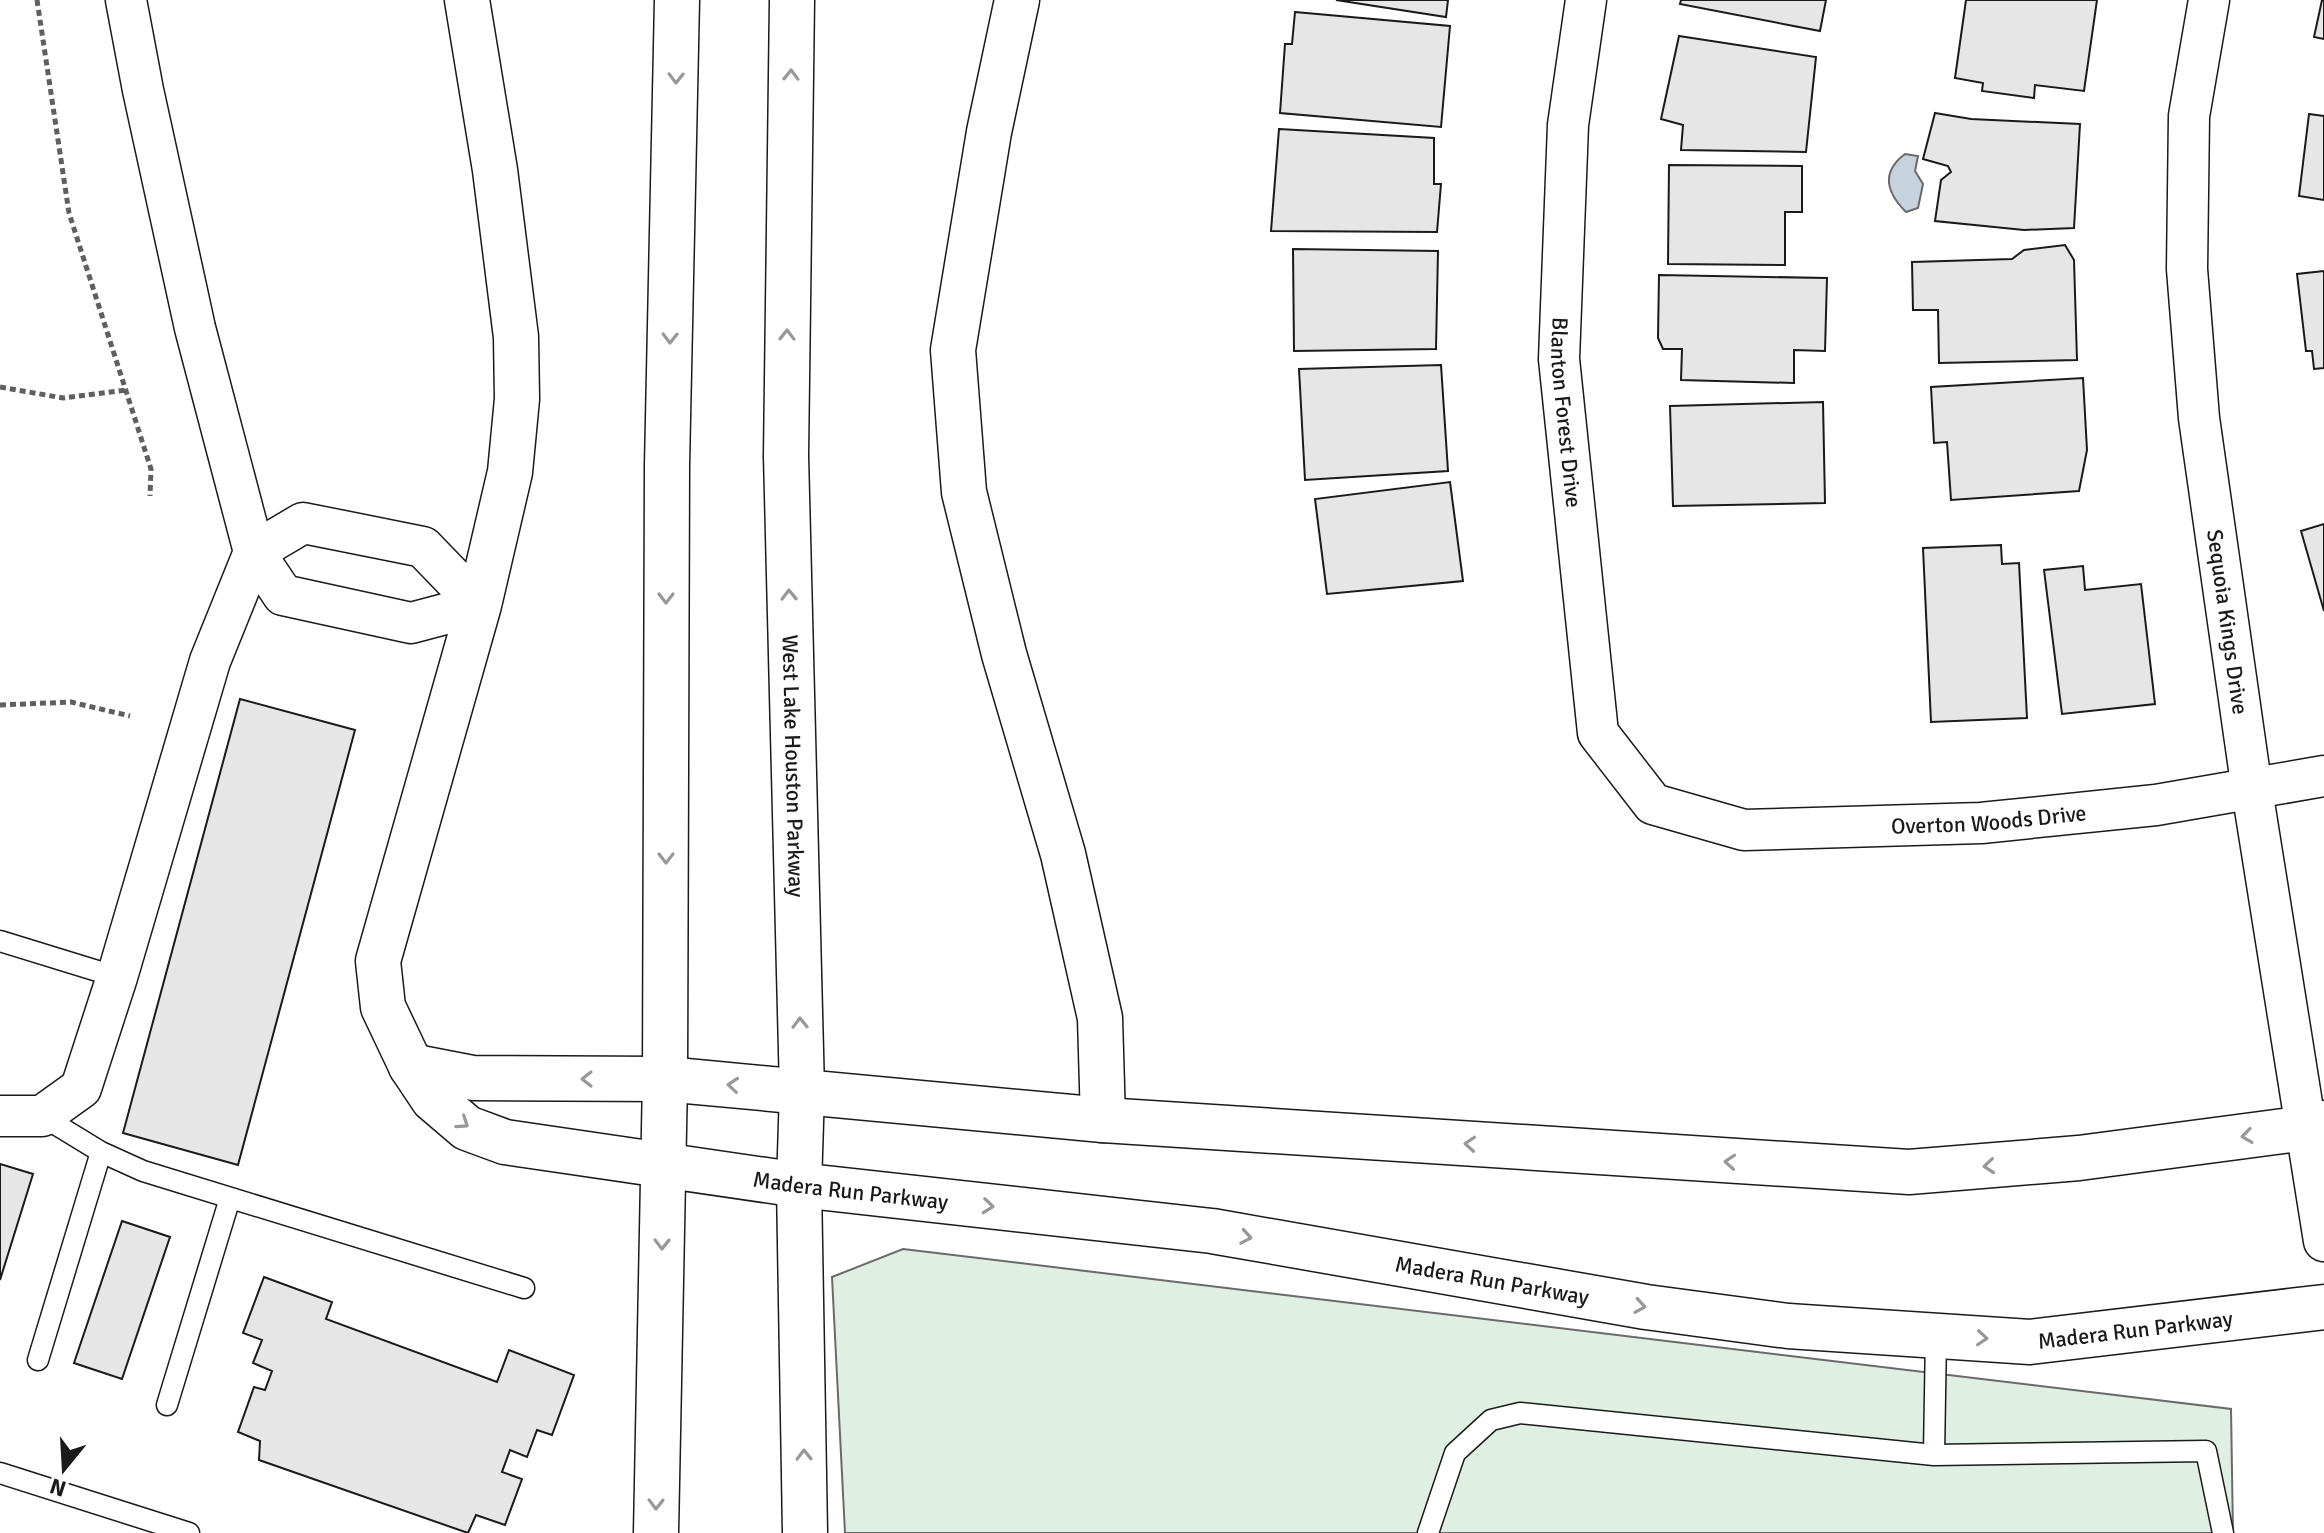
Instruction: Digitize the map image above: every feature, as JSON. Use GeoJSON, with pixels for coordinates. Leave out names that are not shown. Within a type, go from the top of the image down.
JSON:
{"type":"FeatureCollection","features":[{"type":"Feature","properties":{"kind":"street"},"geometry":{"type":"LineString","coordinates":[[0,1116],[42,1116],[81,1088],[210,661],[254,552],[303,523],[423,547],[479,605],[411,623],[283,595],[254,552],[195,328],[126,0]]}},
{"type":"Feature","properties":{"kind":"street","name":"Madera Run Parkway"},"geometry":{"type":"LineString","coordinates":[[467,0],[495,170],[516,337],[517,399],[510,472],[479,605],[378,961],[383,1007],[411,1066],[433,1099],[467,1128],[505,1142],[799,1185],[1212,1231],[1646,1307],[1772,1324],[2030,1342],[2324,1307]]}},
{"type":"Feature","properties":{"kind":"street"},"geometry":{"type":"LineString","coordinates":[[656,1533],[665,1079],[667,465],[677,0]]}},
{"type":"Feature","properties":{"kind":"street","name":"West Lake Houston Parkway"},"geometry":{"type":"LineString","coordinates":[[792,0],[786,456],[802,1091],[799,1185],[805,1533]]}},
{"type":"Feature","properties":{"kind":"street"},"geometry":{"type":"LineString","coordinates":[[1017,0],[989,132],[953,350],[955,382],[964,492],[1004,654],[1063,854],[1100,1018],[1103,1120]]}},
{"type":"Feature","properties":{"kind":"street","name":"Blanton Forest Drive"},"geometry":{"type":"LineString","coordinates":[[1586,0],[1568,125],[1559,359],[1598,733],[1653,804]]}},
{"type":"Feature","properties":{"kind":"street","name":"Sequoia Kings Drive"},"geometry":{"type":"LineString","coordinates":[[2209,0],[2189,116],[2187,269],[2199,418],[2252,790],[2315,1125],[2324,1241]]}},
{"type":"Feature","properties":{"kind":"street","name":"Overton Woods Drive"},"geometry":{"type":"LineString","coordinates":[[1653,804],[1744,830],[1981,823],[2156,805],[2324,776]]}},
{"type":"Feature","properties":{"kind":"street"},"geometry":{"type":"LineString","coordinates":[[411,1066],[473,1078],[665,1079],[1103,1120],[1909,1172],[2079,1158],[2315,1125]]}},
{"type":"Feature","properties":{"kind":"lane"},"geometry":{"type":"LineString","coordinates":[[0,941],[117,977]]}},
{"type":"Feature","properties":{"kind":"lane"},"geometry":{"type":"LineString","coordinates":[[42,1116],[101,1152],[143,1171],[524,1288]]}},
{"type":"Feature","properties":{"kind":"lane"},"geometry":{"type":"LineString","coordinates":[[38,1360],[101,1152]]}},
{"type":"Feature","properties":{"kind":"lane"},"geometry":{"type":"LineString","coordinates":[[167,1405],[230,1198]]}},
{"type":"Feature","properties":{"kind":"lane"},"geometry":{"type":"LineString","coordinates":[[1934,1455],[1936,1335]]}},
{"type":"Feature","properties":{"kind":"lane"},"geometry":{"type":"LineString","coordinates":[[1428,1533],[1455,1453],[1491,1420],[1520,1413],[1934,1455],[2206,1451],[2223,1533]]}},
{"type":"Feature","properties":{"kind":"lane"},"geometry":{"type":"LineString","coordinates":[[0,1473],[189,1533]]}},
{"type":"Feature","properties":{"kind":"path"},"geometry":{"type":"LineString","coordinates":[[37,0],[69,213],[151,469],[150,496]]}},
{"type":"Feature","properties":{"kind":"path"},"geometry":{"type":"LineString","coordinates":[[0,387],[63,398],[126,390]]}},
{"type":"Feature","properties":{"kind":"path"},"geometry":{"type":"LineString","coordinates":[[0,705],[71,702],[130,716]]}},
{"type":"Feature","properties":{"kind":"green space"},"geometry":{"type":"Polygon","coordinates":[[[903,1249],[2231,1409],[2233,1533],[845,1533],[832,1277],[903,1249]]]}},
{"type":"Feature","properties":{"kind":"shaded area"},"geometry":{"type":"Polygon","coordinates":[[[1905,154],[1918,156],[1915,171],[1923,184],[1918,208],[1906,212],[1894,197],[1889,182],[1892,168],[1905,154]]]}},
{"type":"Feature","properties":{"kind":"building"},"geometry":{"type":"Polygon","coordinates":[[[1336,0],[1448,0],[1446,17],[1336,0]]]}},
{"type":"Feature","properties":{"kind":"building"},"geometry":{"type":"Polygon","coordinates":[[[1681,0],[1826,0],[1820,31],[1680,4],[1681,0]]]}},
{"type":"Feature","properties":{"kind":"building"},"geometry":{"type":"Polygon","coordinates":[[[1966,0],[2097,0],[2084,91],[2035,85],[2034,98],[1982,91],[1983,83],[1955,78],[1966,0]]]}},
{"type":"Feature","properties":{"kind":"building"},"geometry":{"type":"Polygon","coordinates":[[[2324,0],[2324,39],[2314,37],[2324,0]]]}},
{"type":"Feature","properties":{"kind":"building"},"geometry":{"type":"Polygon","coordinates":[[[1295,12],[1450,26],[1441,127],[1280,113],[1285,44],[1292,44],[1295,12]]]}},
{"type":"Feature","properties":{"kind":"building"},"geometry":{"type":"Polygon","coordinates":[[[1679,36],[1816,57],[1806,152],[1681,150],[1683,125],[1661,119],[1679,36]]]}},
{"type":"Feature","properties":{"kind":"building"},"geometry":{"type":"Polygon","coordinates":[[[1935,113],[1971,119],[2080,124],[2074,228],[2024,230],[1935,221],[1941,180],[1951,172],[1948,166],[1923,159],[1935,113]]]}},
{"type":"Feature","properties":{"kind":"building"},"geometry":{"type":"Polygon","coordinates":[[[2309,114],[2324,116],[2324,200],[2299,196],[2309,114]]]}},
{"type":"Feature","properties":{"kind":"building"},"geometry":{"type":"Polygon","coordinates":[[[1279,129],[1434,138],[1434,184],[1441,184],[1437,232],[1271,231],[1279,129]]]}},
{"type":"Feature","properties":{"kind":"building"},"geometry":{"type":"Polygon","coordinates":[[[1669,165],[1802,166],[1802,212],[1785,212],[1785,265],[1668,264],[1669,165]]]}},
{"type":"Feature","properties":{"kind":"building"},"geometry":{"type":"Polygon","coordinates":[[[2065,245],[2074,260],[2077,360],[1939,363],[1938,310],[1913,310],[1912,262],[2012,259],[2024,250],[2065,245]]]}},
{"type":"Feature","properties":{"kind":"building"},"geometry":{"type":"Polygon","coordinates":[[[1293,249],[1438,251],[1436,349],[1294,351],[1293,249]]]}},
{"type":"Feature","properties":{"kind":"building"},"geometry":{"type":"Polygon","coordinates":[[[2324,271],[2324,368],[2314,369],[2312,351],[2306,351],[2297,274],[2324,271]]]}},
{"type":"Feature","properties":{"kind":"building"},"geometry":{"type":"Polygon","coordinates":[[[1659,275],[1827,278],[1825,351],[1794,350],[1794,383],[1681,380],[1682,349],[1663,349],[1658,338],[1659,275]]]}},
{"type":"Feature","properties":{"kind":"building"},"geometry":{"type":"Polygon","coordinates":[[[1441,365],[1448,471],[1305,480],[1299,369],[1441,365]]]}},
{"type":"Feature","properties":{"kind":"building"},"geometry":{"type":"Polygon","coordinates":[[[2083,378],[2087,450],[2079,491],[1951,500],[1947,442],[1934,443],[1931,387],[2083,378]]]}},
{"type":"Feature","properties":{"kind":"building"},"geometry":{"type":"Polygon","coordinates":[[[1823,402],[1825,503],[1673,506],[1670,406],[1823,402]]]}},
{"type":"Feature","properties":{"kind":"building"},"geometry":{"type":"Polygon","coordinates":[[[1450,482],[1463,581],[1327,594],[1315,499],[1450,482]]]}},
{"type":"Feature","properties":{"kind":"building"},"geometry":{"type":"Polygon","coordinates":[[[2324,524],[2324,611],[2301,531],[2324,524]]]}},
{"type":"Feature","properties":{"kind":"building"},"geometry":{"type":"Polygon","coordinates":[[[2001,545],[2002,564],[2019,563],[2027,718],[1931,722],[1923,548],[2001,545]]]}},
{"type":"Feature","properties":{"kind":"building"},"geometry":{"type":"Polygon","coordinates":[[[2083,566],[2085,590],[2141,584],[2155,704],[2062,714],[2044,570],[2083,566]]]}},
{"type":"Feature","properties":{"kind":"building"},"geometry":{"type":"Polygon","coordinates":[[[240,699],[355,730],[238,1165],[123,1133],[240,699]]]}},
{"type":"Feature","properties":{"kind":"building"},"geometry":{"type":"Polygon","coordinates":[[[0,1164],[33,1174],[0,1280],[0,1164]]]}},
{"type":"Feature","properties":{"kind":"building"},"geometry":{"type":"Polygon","coordinates":[[[122,1221],[170,1237],[122,1379],[74,1363],[122,1221]]]}},
{"type":"Feature","properties":{"kind":"building"},"geometry":{"type":"Polygon","coordinates":[[[264,1277],[332,1302],[326,1319],[497,1382],[509,1350],[574,1375],[552,1435],[537,1430],[527,1457],[510,1450],[502,1472],[522,1479],[505,1525],[476,1515],[468,1533],[259,1460],[260,1441],[238,1432],[254,1387],[265,1390],[272,1371],[253,1363],[262,1340],[243,1333],[264,1277]]]}}]}
